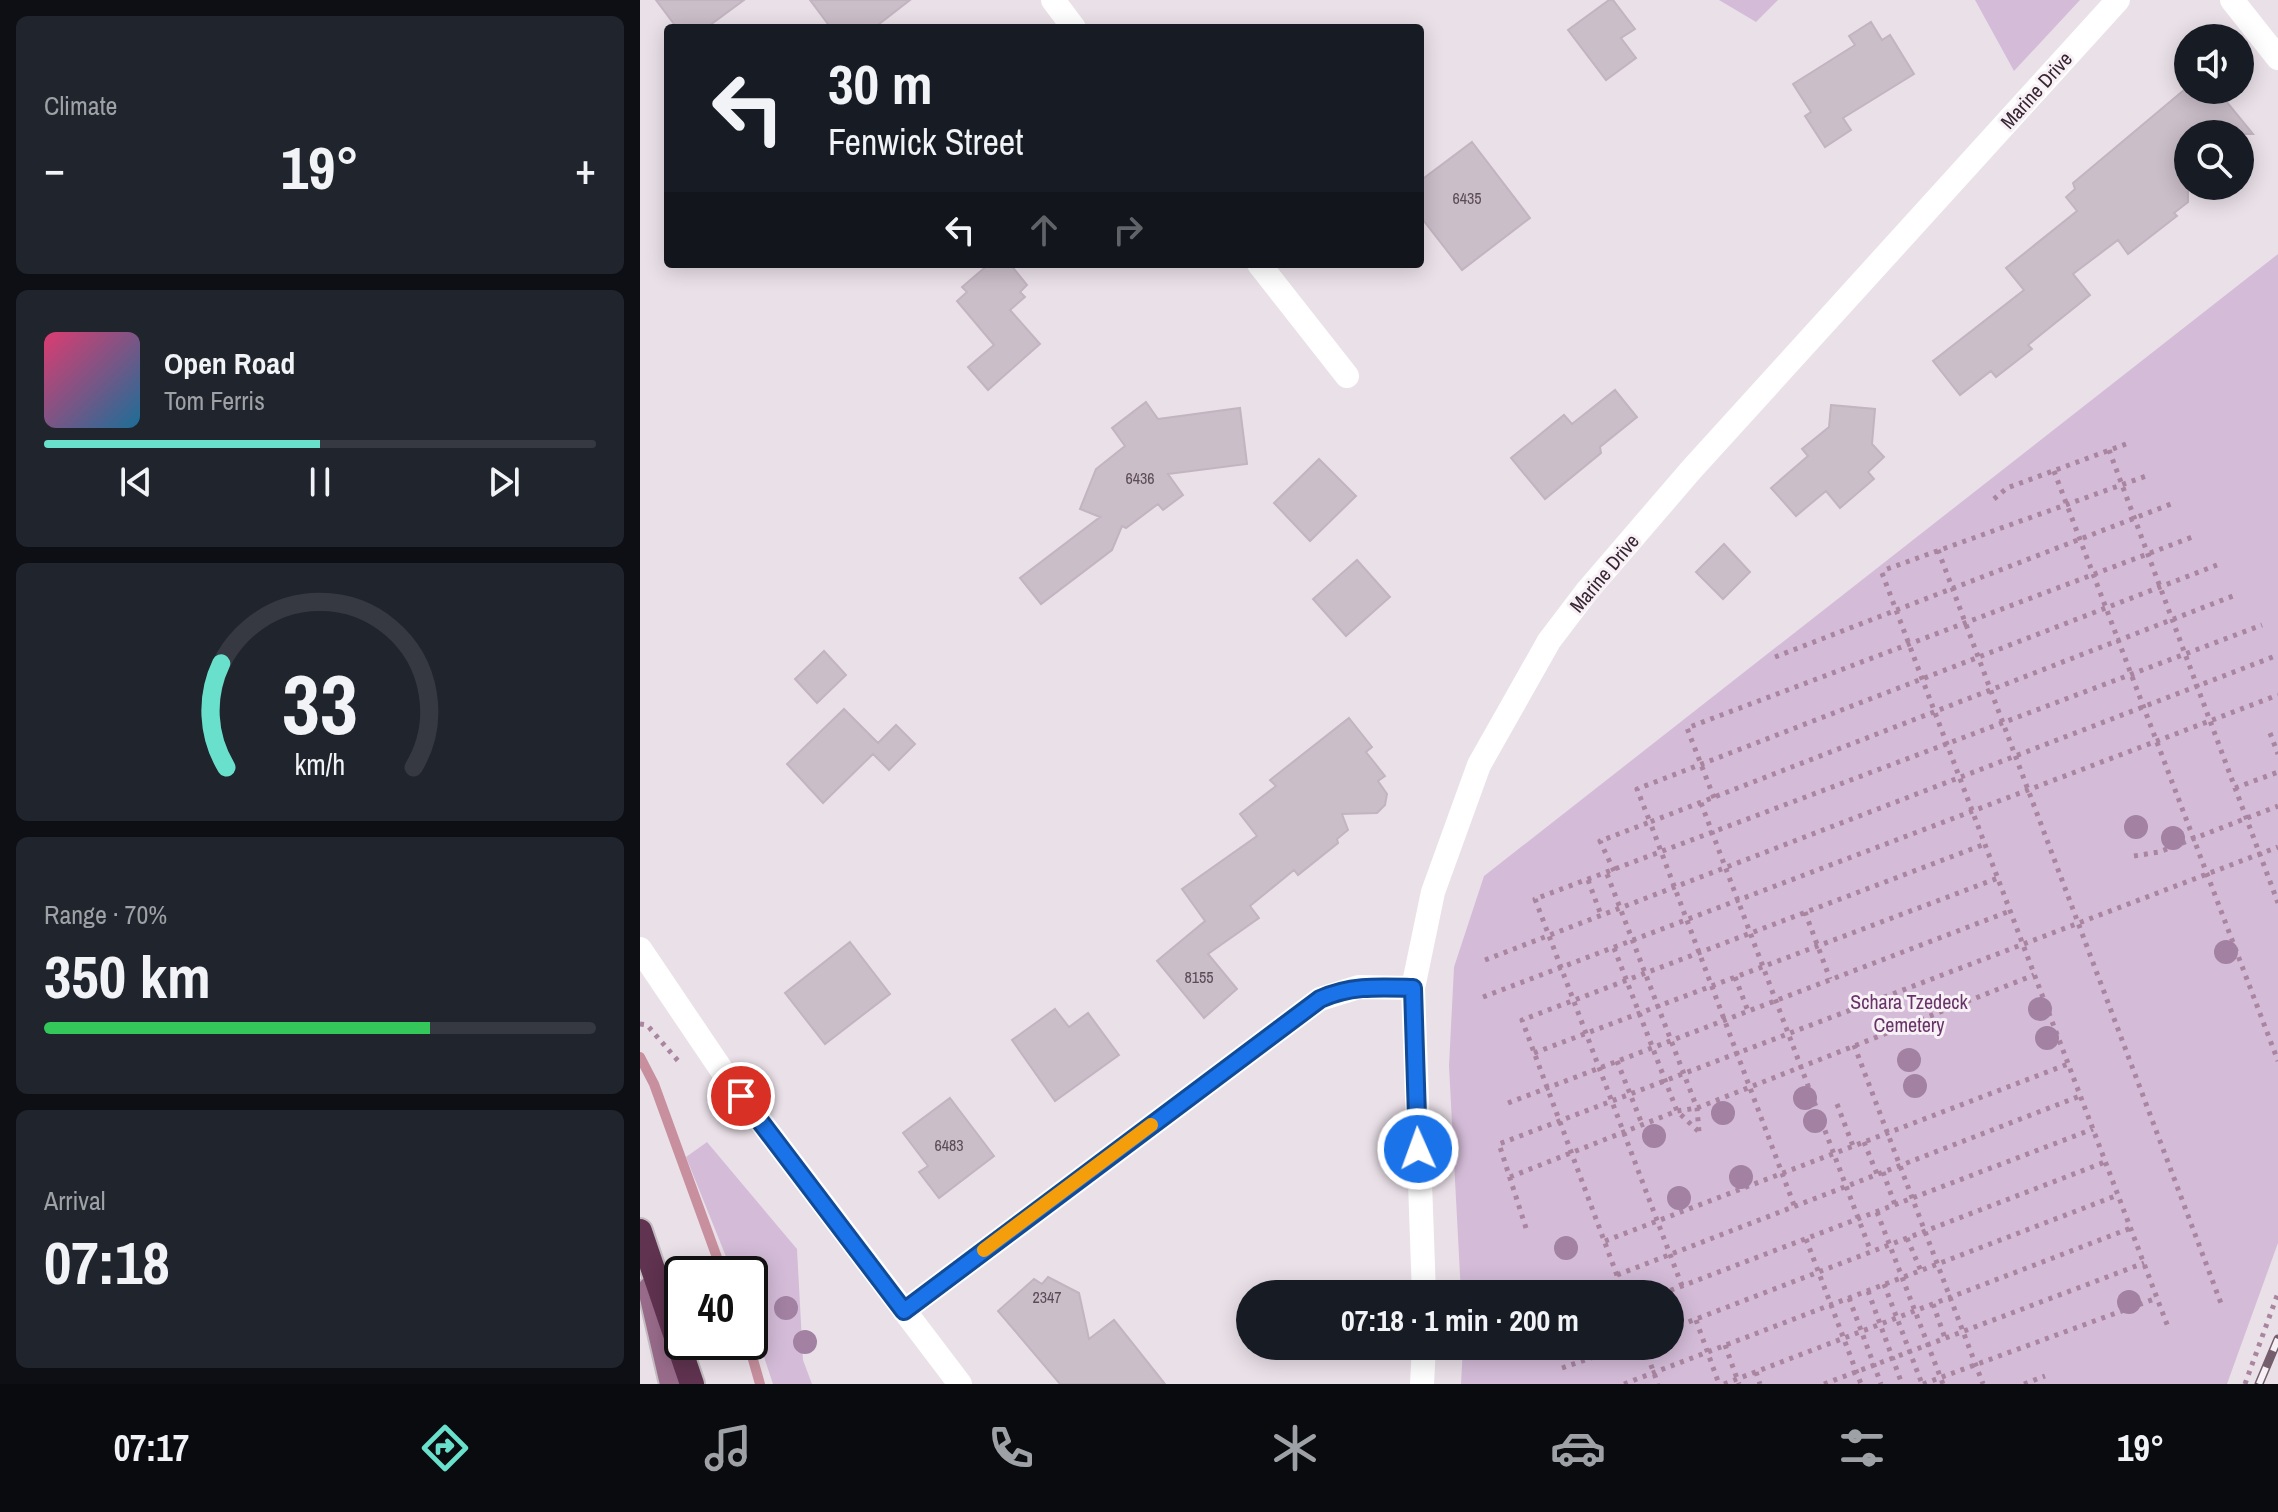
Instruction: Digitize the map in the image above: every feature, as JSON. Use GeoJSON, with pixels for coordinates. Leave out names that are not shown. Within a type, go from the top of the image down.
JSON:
{"type":"FeatureCollection","features":[{"type":"Feature","properties":{"kind":"highway"},"geometry":{"type":"LineString","coordinates":[[640,1231],[692,1384]]}},
{"type":"Feature","properties":{"kind":"main road"},"geometry":{"type":"LineString","coordinates":[[640,1247],[672,1384]]}},
{"type":"Feature","properties":{"kind":"street"},"geometry":{"type":"LineString","coordinates":[[1053,0],[1071,24]]}},
{"type":"Feature","properties":{"kind":"street","name":"Marine Drive"},"geometry":{"type":"LineString","coordinates":[[1423,1280],[1413,988],[1429,906],[1458,817],[1479,765],[1549,641],[1691,470],[2118,0]]}},
{"type":"Feature","properties":{"kind":"street"},"geometry":{"type":"LineString","coordinates":[[2232,0],[2278,58]]}},
{"type":"Feature","properties":{"kind":"street"},"geometry":{"type":"LineString","coordinates":[[1262,268],[1347,376]]}},
{"type":"Feature","properties":{"kind":"street"},"geometry":{"type":"LineString","coordinates":[[640,949],[723,1072],[960,1384]]}},
{"type":"Feature","properties":{"kind":"street"},"geometry":{"type":"LineString","coordinates":[[904,1311],[1320,999],[1359,987],[1413,988]]}},
{"type":"Feature","properties":{"kind":"street"},"geometry":{"type":"LineString","coordinates":[[1422,1384],[1423,1360]]}},
{"type":"Feature","properties":{"kind":"path"},"geometry":{"type":"LineString","coordinates":[[1994,499],[2007,488],[2126,444]]}},
{"type":"Feature","properties":{"kind":"path"},"geometry":{"type":"LineString","coordinates":[[2109,450],[2278,903]]}},
{"type":"Feature","properties":{"kind":"path"},"geometry":{"type":"LineString","coordinates":[[2054,471],[2278,1061]]}},
{"type":"Feature","properties":{"kind":"path"},"geometry":{"type":"LineString","coordinates":[[2149,475],[1885,571],[1909,644],[2168,1327]]}},
{"type":"Feature","properties":{"kind":"path"},"geometry":{"type":"LineString","coordinates":[[1775,657],[2171,504]]}},
{"type":"Feature","properties":{"kind":"path"},"geometry":{"type":"LineString","coordinates":[[1714,798],[1687,728],[2195,536]]}},
{"type":"Feature","properties":{"kind":"path"},"geometry":{"type":"LineString","coordinates":[[1938,550],[2222,1306]]}},
{"type":"Feature","properties":{"kind":"path"},"geometry":{"type":"LineString","coordinates":[[1794,1205],[1637,789],[2217,565]]}},
{"type":"Feature","properties":{"kind":"path"},"geometry":{"type":"LineString","coordinates":[[1614,948],[1677,1111],[1699,1132],[1697,1108],[1620,908],[1600,841],[2238,594]]}},
{"type":"Feature","properties":{"kind":"path"},"geometry":{"type":"LineString","coordinates":[[1680,1280],[1535,899],[1662,854],[2262,625]]}},
{"type":"Feature","properties":{"kind":"path"},"geometry":{"type":"LineString","coordinates":[[1485,960],[2278,655]]}},
{"type":"Feature","properties":{"kind":"path"},"geometry":{"type":"LineString","coordinates":[[1483,997],[2278,695]]}},
{"type":"Feature","properties":{"kind":"path"},"geometry":{"type":"LineString","coordinates":[[2270,733],[2278,754]]}},
{"type":"Feature","properties":{"kind":"path"},"geometry":{"type":"LineString","coordinates":[[2235,788],[2278,772]]}},
{"type":"Feature","properties":{"kind":"path"},"geometry":{"type":"LineString","coordinates":[[1701,803],[1871,1252]]}},
{"type":"Feature","properties":{"kind":"path"},"geometry":{"type":"LineString","coordinates":[[2134,856],[2159,852],[2278,806]]}},
{"type":"Feature","properties":{"kind":"path"},"geometry":{"type":"LineString","coordinates":[[1619,1280],[1522,1020],[1985,844]]}},
{"type":"Feature","properties":{"kind":"path"},"geometry":{"type":"LineString","coordinates":[[1526,1228],[1499,1144],[2278,847]]}},
{"type":"Feature","properties":{"kind":"path"},"geometry":{"type":"LineString","coordinates":[[1534,1053],[1998,878]]}},
{"type":"Feature","properties":{"kind":"path"},"geometry":{"type":"LineString","coordinates":[[1588,880],[1601,915]]}},
{"type":"Feature","properties":{"kind":"path"},"geometry":{"type":"LineString","coordinates":[[1508,1103],[2010,911]]}},
{"type":"Feature","properties":{"kind":"path"},"geometry":{"type":"LineString","coordinates":[[1805,912],[1830,979]]}},
{"type":"Feature","properties":{"kind":"path"},"geometry":{"type":"LineString","coordinates":[[1510,1177],[1677,1111],[1697,1108],[2034,975]]}},
{"type":"Feature","properties":{"kind":"path"},"geometry":{"type":"LineString","coordinates":[[1735,977],[1748,1011]]}},
{"type":"Feature","properties":{"kind":"path"},"geometry":{"type":"LineString","coordinates":[[1854,1045],[1983,1384]]}},
{"type":"Feature","properties":{"kind":"path"},"geometry":{"type":"LineString","coordinates":[[1617,1061],[1642,1124]]}},
{"type":"Feature","properties":{"kind":"path"},"geometry":{"type":"LineString","coordinates":[[1605,1241],[2068,1064]]}},
{"type":"Feature","properties":{"kind":"path"},"geometry":{"type":"LineString","coordinates":[[1617,1275],[2080,1096]]}},
{"type":"Feature","properties":{"kind":"path"},"geometry":{"type":"LineString","coordinates":[[1837,1104],[1853,1146]]}},
{"type":"Feature","properties":{"kind":"path"},"geometry":{"type":"LineString","coordinates":[[1684,1285],[2093,1129]]}},
{"type":"Feature","properties":{"kind":"path"},"geometry":{"type":"LineString","coordinates":[[1864,1142],[1895,1206]]}},
{"type":"Feature","properties":{"kind":"path"},"geometry":{"type":"LineString","coordinates":[[1684,1324],[2105,1162]]}},
{"type":"Feature","properties":{"kind":"path"},"geometry":{"type":"LineString","coordinates":[[1624,1384],[2118,1195]]}},
{"type":"Feature","properties":{"kind":"path"},"geometry":{"type":"LineString","coordinates":[[1877,1212],[1942,1381]]}},
{"type":"Feature","properties":{"kind":"path"},"geometry":{"type":"LineString","coordinates":[[1696,1320],[1722,1384],[1738,1381],[2131,1228]]}},
{"type":"Feature","properties":{"kind":"path"},"geometry":{"type":"LineString","coordinates":[[1907,1238],[1921,1271]]}},
{"type":"Feature","properties":{"kind":"path"},"geometry":{"type":"LineString","coordinates":[[1806,1239],[1861,1384]]}},
{"type":"Feature","properties":{"kind":"path"},"geometry":{"type":"LineString","coordinates":[[1824,1384],[2144,1263]]}},
{"type":"Feature","properties":{"kind":"path"},"geometry":{"type":"LineString","coordinates":[[1884,1284],[1923,1384],[1942,1381],[1976,1364],[2157,1298]]}},
{"type":"Feature","properties":{"kind":"path"},"geometry":{"type":"LineString","coordinates":[[1868,1291],[1902,1384]]}},
{"type":"Feature","properties":{"kind":"path"},"geometry":{"type":"LineString","coordinates":[[2245,1384],[2278,1293]]}},
{"type":"Feature","properties":{"kind":"path"},"geometry":{"type":"LineString","coordinates":[[1849,1298],[1881,1384]]}},
{"type":"Feature","properties":{"kind":"path"},"geometry":{"type":"LineString","coordinates":[[1933,1304],[1945,1338]]}},
{"type":"Feature","properties":{"kind":"path"},"geometry":{"type":"LineString","coordinates":[[1725,1345],[1738,1381]]}},
{"type":"Feature","properties":{"kind":"path"},"geometry":{"type":"LineString","coordinates":[[1562,1368],[1585,1360]]}},
{"type":"Feature","properties":{"kind":"path"},"geometry":{"type":"LineString","coordinates":[[1649,1360],[1658,1384]]}},
{"type":"Feature","properties":{"kind":"path"},"geometry":{"type":"LineString","coordinates":[[1756,1372],[1760,1384]]}},
{"type":"Feature","properties":{"kind":"path"},"geometry":{"type":"LineString","coordinates":[[2024,1384],[2045,1376]]}},
{"type":"Feature","properties":{"kind":"green space"},"geometry":{"type":"Polygon","coordinates":[[[1719,0],[1778,0],[1756,22],[1719,0]]]}},
{"type":"Feature","properties":{"kind":"green space"},"geometry":{"type":"Polygon","coordinates":[[[1975,0],[2080,0],[2014,71],[1975,0]]]}},
{"type":"Feature","properties":{"kind":"green space","name":"Schara Tzedeck Cemetery"},"geometry":{"type":"Polygon","coordinates":[[[2278,254],[2278,1243],[2227,1384],[1461,1384],[1462,1360],[1684,1360],[1684,1280],[1460,1280],[1449,1066],[1454,967],[1484,876],[2278,254]]]}},
{"type":"Feature","properties":{"kind":"green space"},"geometry":{"type":"Polygon","coordinates":[[[707,1142],[797,1249],[803,1360],[812,1384],[773,1384],[765,1360],[768,1360],[768,1256],[726,1256],[686,1157],[707,1142]]]}},
{"type":"Feature","properties":{"kind":"building"},"geometry":{"type":"Polygon","coordinates":[[[656,0],[744,0],[711,24],[674,24],[656,0]]]}},
{"type":"Feature","properties":{"kind":"building"},"geometry":{"type":"Polygon","coordinates":[[[810,0],[910,0],[879,24],[828,24],[810,0]]]}},
{"type":"Feature","properties":{"kind":"building"},"geometry":{"type":"Polygon","coordinates":[[[1613,0],[1635,29],[1621,38],[1636,58],[1606,80],[1568,30],[1613,0]]]}},
{"type":"Feature","properties":{"kind":"building"},"geometry":{"type":"Polygon","coordinates":[[[1871,22],[1882,40],[1890,35],[1914,74],[1843,118],[1851,130],[1825,147],[1805,116],[1811,112],[1793,84],[1855,45],[1849,36],[1871,22]]]}},
{"type":"Feature","properties":{"kind":"building"},"geometry":{"type":"Polygon","coordinates":[[[2174,98],[2174,104],[2228,104],[2242,120],[2174,120],[2174,200],[2188,202],[2174,213],[2177,216],[2128,254],[2118,240],[2073,274],[2090,295],[2028,345],[2032,349],[1996,377],[1991,371],[1960,395],[1933,361],[2024,290],[2006,268],[2077,211],[2066,197],[2075,189],[2073,183],[2174,98]]]}},
{"type":"Feature","properties":{"kind":"building"},"geometry":{"type":"Polygon","coordinates":[[[1472,142],[1530,218],[1462,270],[1424,221],[1424,178],[1472,142]]]}},
{"type":"Feature","properties":{"kind":"building"},"geometry":{"type":"Polygon","coordinates":[[[984,268],[1013,268],[1027,285],[1020,292],[1025,297],[1010,310],[1040,344],[988,390],[968,367],[994,345],[957,301],[967,292],[962,287],[984,268]]]}},
{"type":"Feature","properties":{"kind":"building"},"geometry":{"type":"Polygon","coordinates":[[[1615,390],[1637,417],[1600,447],[1601,453],[1545,499],[1511,458],[1564,415],[1572,424],[1615,390]]]}},
{"type":"Feature","properties":{"kind":"building"},"geometry":{"type":"Polygon","coordinates":[[[1146,402],[1158,419],[1240,408],[1247,464],[1168,474],[1183,495],[1163,510],[1158,504],[1126,528],[1122,526],[1112,550],[1041,604],[1020,578],[1100,517],[1080,509],[1096,469],[1125,446],[1112,428],[1146,402]]]}},
{"type":"Feature","properties":{"kind":"building"},"geometry":{"type":"Polygon","coordinates":[[[1831,405],[1875,409],[1872,444],[1884,457],[1868,472],[1874,479],[1840,508],[1826,491],[1796,516],[1771,488],[1808,456],[1802,449],[1829,427],[1831,405]]]}},
{"type":"Feature","properties":{"kind":"building"},"geometry":{"type":"Polygon","coordinates":[[[1319,459],[1356,496],[1310,541],[1274,503],[1319,459]]]}},
{"type":"Feature","properties":{"kind":"building"},"geometry":{"type":"Polygon","coordinates":[[[1724,544],[1750,572],[1723,599],[1696,572],[1724,544]]]}},
{"type":"Feature","properties":{"kind":"building"},"geometry":{"type":"Polygon","coordinates":[[[1357,560],[1390,597],[1346,636],[1313,599],[1357,560]]]}},
{"type":"Feature","properties":{"kind":"building"},"geometry":{"type":"Polygon","coordinates":[[[824,651],[846,675],[817,703],[795,679],[824,651]]]}},
{"type":"Feature","properties":{"kind":"building"},"geometry":{"type":"Polygon","coordinates":[[[844,709],[878,743],[896,725],[915,744],[889,770],[873,754],[823,803],[787,764],[844,709]]]}},
{"type":"Feature","properties":{"kind":"building"},"geometry":{"type":"Polygon","coordinates":[[[1349,718],[1372,747],[1366,752],[1385,776],[1378,781],[1387,794],[1385,805],[1377,813],[1342,814],[1348,830],[1337,839],[1338,843],[1298,875],[1294,870],[1250,906],[1259,918],[1208,954],[1237,989],[1204,1018],[1157,961],[1205,921],[1182,889],[1257,836],[1240,814],[1276,786],[1270,780],[1349,718]]]}},
{"type":"Feature","properties":{"kind":"building"},"geometry":{"type":"Polygon","coordinates":[[[850,942],[890,994],[825,1044],[785,993],[850,942]]]}},
{"type":"Feature","properties":{"kind":"building"},"geometry":{"type":"Polygon","coordinates":[[[1055,1009],[1069,1027],[1088,1013],[1119,1055],[1055,1101],[1012,1040],[1055,1009]]]}},
{"type":"Feature","properties":{"kind":"building"},"geometry":{"type":"Polygon","coordinates":[[[950,1098],[994,1156],[939,1198],[919,1172],[928,1166],[903,1133],[950,1098]]]}},
{"type":"Feature","properties":{"kind":"building"},"geometry":{"type":"Polygon","coordinates":[[[1048,1277],[1079,1293],[1089,1339],[1114,1320],[1165,1384],[1060,1384],[998,1311],[1034,1279],[1042,1284],[1048,1277]]]}},
{"type":"Feature","properties":{"kind":"waterway"},"geometry":{"type":"LineString","coordinates":[[640,1057],[654,1084],[716,1256]]}},
{"type":"Feature","properties":{"kind":"waterway"},"geometry":{"type":"LineString","coordinates":[[753,1360],[760,1384]]}},
{"type":"Feature","properties":{"kind":"railway"},"geometry":{"type":"LineString","coordinates":[[2259,1384],[2278,1339]]}},
{"type":"Feature","properties":{"kind":"slow traffic"},"geometry":{"type":"LineString","coordinates":[[984,1250],[1151,1125]]}},
{"type":"Feature","properties":{"kind":"route"},"geometry":{"type":"LineString","coordinates":[[741,1096],[904,1311],[1320,999],[1339,990],[1359,987],[1413,988],[1418,1149]]}}]}
